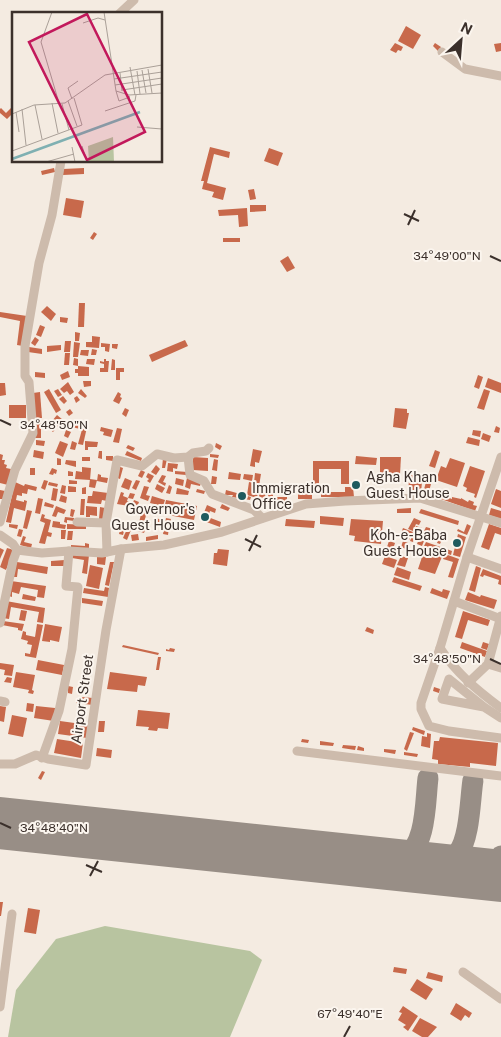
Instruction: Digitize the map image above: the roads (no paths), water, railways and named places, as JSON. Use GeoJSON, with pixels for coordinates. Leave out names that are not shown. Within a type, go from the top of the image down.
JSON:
{"type":"FeatureCollection","features":[{"type":"Feature","properties":{"kind":"street"},"geometry":{"type":"LineString","coordinates":[[121,12],[134,0]]}},
{"type":"Feature","properties":{"kind":"street"},"geometry":{"type":"LineString","coordinates":[[442,52],[465,70],[501,76]]}},
{"type":"Feature","properties":{"kind":"street"},"geometry":{"type":"LineString","coordinates":[[0,522],[15,470],[33,433],[29,382],[25,376],[25,346],[39,263],[52,214],[62,162]]}},
{"type":"Feature","properties":{"kind":"street"},"geometry":{"type":"LineString","coordinates":[[107,552],[106,523],[117,460],[142,466],[157,454],[174,458],[188,457],[193,453],[206,451],[209,448]]}},
{"type":"Feature","properties":{"kind":"street"},"geometry":{"type":"LineString","coordinates":[[188,457],[190,475],[204,481],[212,494],[254,510],[262,518]]}},
{"type":"Feature","properties":{"kind":"street"},"geometry":{"type":"LineString","coordinates":[[501,457],[421,703],[421,709],[429,726],[449,731],[501,738]]}},
{"type":"Feature","properties":{"kind":"street"},"geometry":{"type":"LineString","coordinates":[[0,535],[13,544],[17,550],[42,553],[68,551],[107,552],[164,545],[222,532],[306,504],[420,498],[501,523]]}},
{"type":"Feature","properties":{"kind":"street"},"geometry":{"type":"LineString","coordinates":[[77,522],[106,523]]}},
{"type":"Feature","properties":{"kind":"street","name":"Airport Street"},"geometry":{"type":"LineString","coordinates":[[0,764],[15,764],[36,755],[42,758],[86,765],[106,630],[121,549]]}},
{"type":"Feature","properties":{"kind":"street"},"geometry":{"type":"LineString","coordinates":[[0,623],[13,560],[17,550]]}},
{"type":"Feature","properties":{"kind":"street"},"geometry":{"type":"LineString","coordinates":[[42,758],[59,711],[72,649],[78,587],[66,586],[68,551]]}},
{"type":"Feature","properties":{"kind":"street"},"geometry":{"type":"LineString","coordinates":[[467,557],[501,568]]}},
{"type":"Feature","properties":{"kind":"street"},"geometry":{"type":"LineString","coordinates":[[454,601],[501,618],[488,664],[468,683]]}},
{"type":"Feature","properties":{"kind":"street"},"geometry":{"type":"LineString","coordinates":[[440,648],[447,660],[468,683],[501,708]]}},
{"type":"Feature","properties":{"kind":"street"},"geometry":{"type":"LineString","coordinates":[[488,664],[501,668]]}},
{"type":"Feature","properties":{"kind":"street"},"geometry":{"type":"LineString","coordinates":[[484,707],[442,700],[449,679],[501,718]]}},
{"type":"Feature","properties":{"kind":"street"},"geometry":{"type":"LineString","coordinates":[[297,751],[501,776]]}},
{"type":"Feature","properties":{"kind":"street"},"geometry":{"type":"LineString","coordinates":[[0,1006],[12,914]]}},
{"type":"Feature","properties":{"kind":"street"},"geometry":{"type":"LineString","coordinates":[[463,972],[501,1000]]}},
{"type":"Feature","properties":{"kind":"place","name":"Agha Khan Guest House"},"geometry":{"type":"Point","coordinates":[356,485]}},
{"type":"Feature","properties":{"kind":"place","name":"Immigration Office"},"geometry":{"type":"Point","coordinates":[242,496]}},
{"type":"Feature","properties":{"kind":"place","name":"Governor's Guest House"},"geometry":{"type":"Point","coordinates":[205,517]}},
{"type":"Feature","properties":{"kind":"place","name":"Koh-e-Baba Guest House"},"geometry":{"type":"Point","coordinates":[457,543]}}]}
